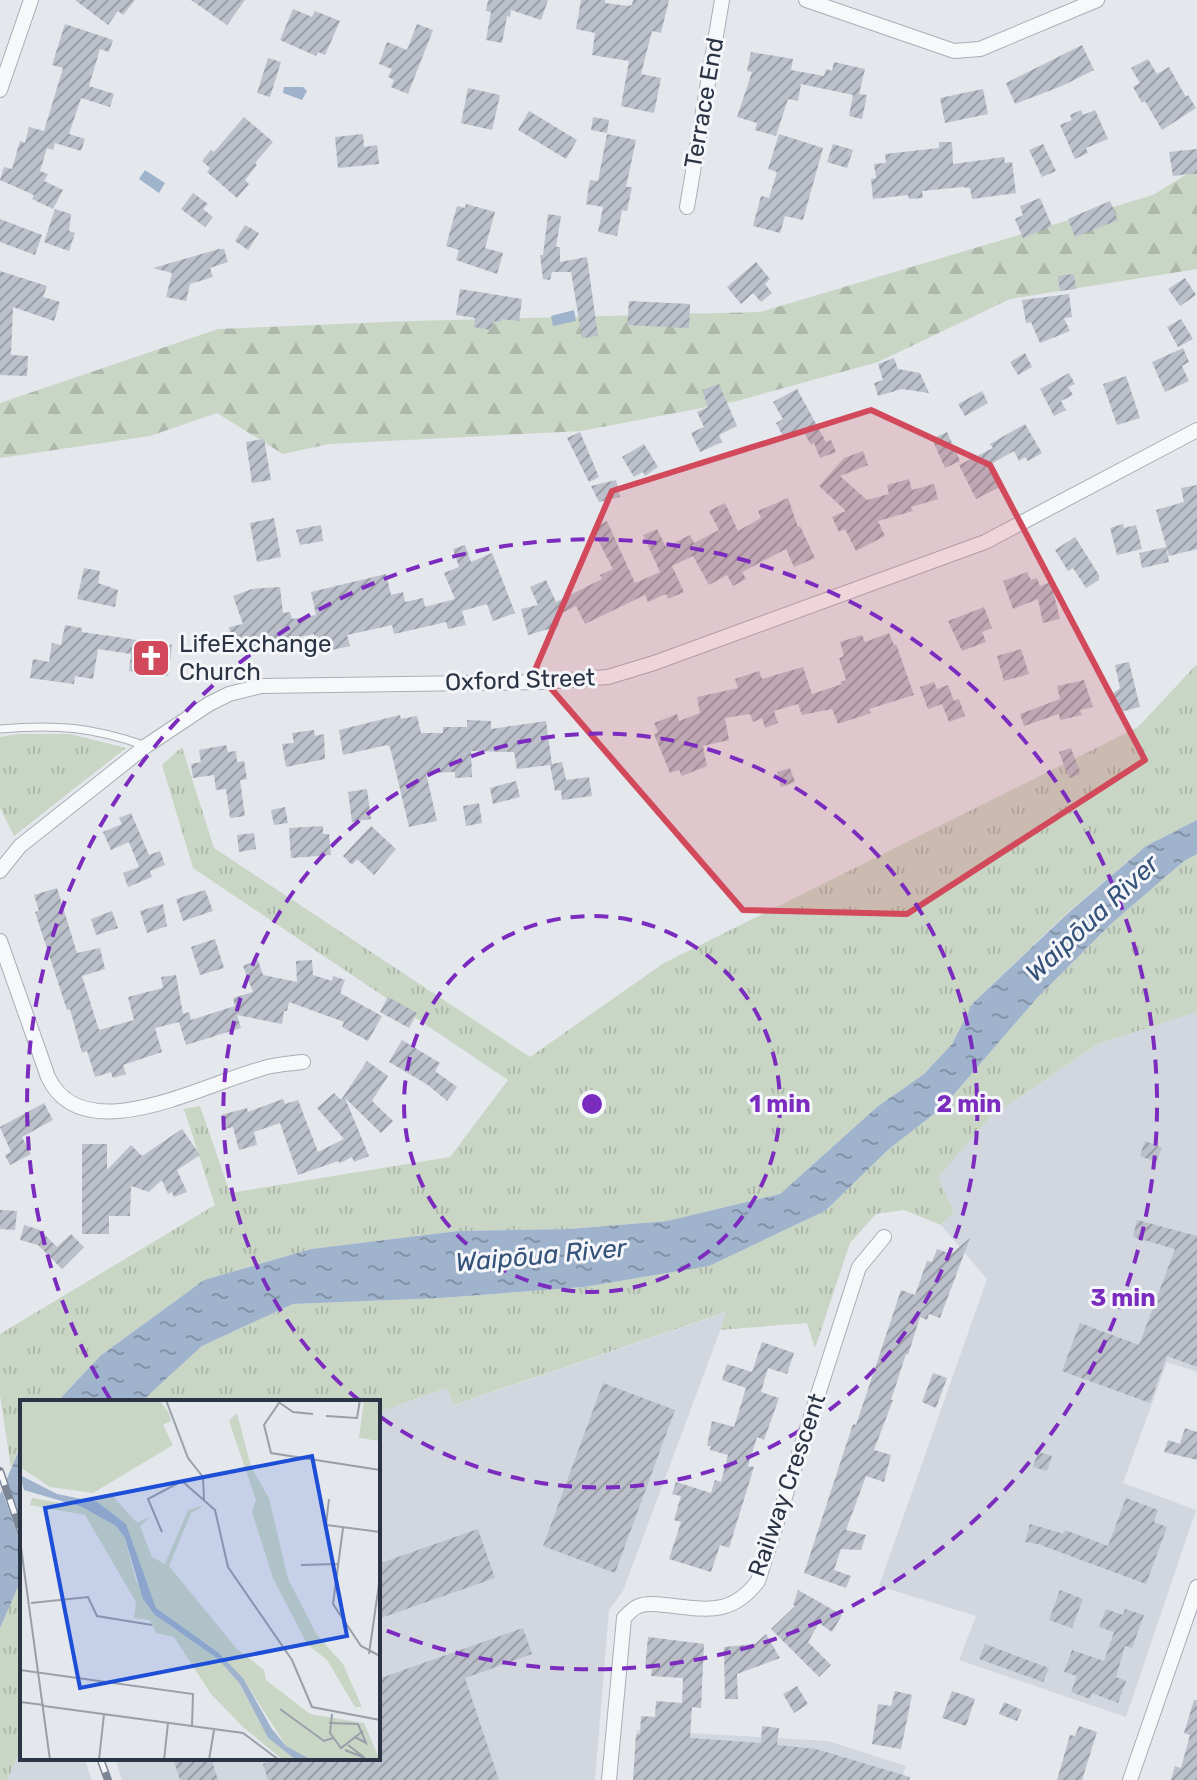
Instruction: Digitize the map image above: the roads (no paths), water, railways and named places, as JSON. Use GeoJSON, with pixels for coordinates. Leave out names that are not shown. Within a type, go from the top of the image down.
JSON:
{"type":"FeatureCollection","features":[{"type":"Feature","properties":{"kind":"street"},"geometry":{"type":"LineString","coordinates":[[0,90],[31,0]]}},
{"type":"Feature","properties":{"kind":"street","name":"Terrace End"},"geometry":{"type":"LineString","coordinates":[[687,207],[722,0]]}},
{"type":"Feature","properties":{"kind":"street"},"geometry":{"type":"LineString","coordinates":[[806,0],[954,51],[980,49],[1097,0]]}},
{"type":"Feature","properties":{"kind":"street","name":"Oxford Street"},"geometry":{"type":"LineString","coordinates":[[0,871],[20,846],[146,746],[229,694],[261,686],[544,682],[608,677],[985,542],[1197,430]]}},
{"type":"Feature","properties":{"kind":"street"},"geometry":{"type":"LineString","coordinates":[[0,941],[48,1077],[55,1092],[72,1105],[104,1112],[133,1111],[272,1066],[303,1062]]}},
{"type":"Feature","properties":{"kind":"street","name":"Railway Crescent"},"geometry":{"type":"LineString","coordinates":[[609,1780],[624,1618],[638,1606],[655,1604],[706,1609],[725,1606],[745,1598],[758,1581],[859,1267],[884,1237]]}},
{"type":"Feature","properties":{"kind":"street"},"geometry":{"type":"LineString","coordinates":[[1130,1780],[1197,1587]]}},
{"type":"Feature","properties":{"kind":"lane"},"geometry":{"type":"LineString","coordinates":[[0,729],[44,725],[80,728],[112,734],[146,746]]}},
{"type":"Feature","properties":{"kind":"water"},"geometry":{"type":"Polygon","coordinates":[[[284,87],[303,87],[307,91],[302,100],[283,93],[284,87]]]}},
{"type":"Feature","properties":{"kind":"water"},"geometry":{"type":"Polygon","coordinates":[[[145,170],[165,183],[159,193],[139,179],[145,170]]]}},
{"type":"Feature","properties":{"kind":"water"},"geometry":{"type":"Polygon","coordinates":[[[574,310],[576,321],[553,326],[551,316],[574,310]]]}},
{"type":"Feature","properties":{"kind":"water","name":"Waipōua River"},"geometry":{"type":"Polygon","coordinates":[[[1197,820],[1197,854],[1184,861],[1112,923],[1037,998],[943,1107],[889,1149],[825,1211],[709,1266],[584,1287],[441,1298],[293,1304],[202,1346],[143,1400],[59,1400],[100,1356],[204,1280],[311,1249],[458,1231],[569,1229],[667,1221],[780,1194],[877,1107],[924,1074],[952,1044],[973,1003],[1067,914],[1146,846],[1197,820]]]}},
{"type":"Feature","properties":{"kind":"water"},"geometry":{"type":"Polygon","coordinates":[[[20,1448],[20,1583],[0,1628],[0,1495],[20,1448]]]}},
{"type":"Feature","properties":{"kind":"railway"},"geometry":{"type":"LineString","coordinates":[[0,1471],[20,1529]]}},
{"type":"Feature","properties":{"kind":"railway"},"geometry":{"type":"LineString","coordinates":[[101,1760],[108,1780]]}},
{"type":"Feature","properties":{"kind":"place","name":"LifeExchange Church"},"geometry":{"type":"Point","coordinates":[151,658]}}]}
